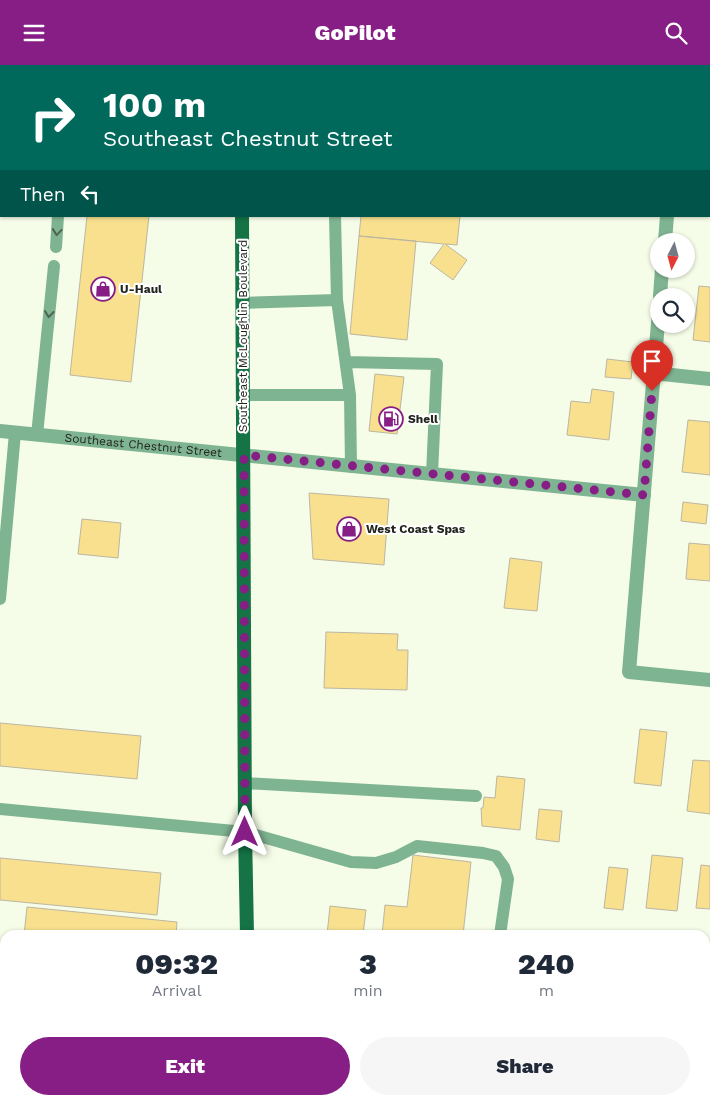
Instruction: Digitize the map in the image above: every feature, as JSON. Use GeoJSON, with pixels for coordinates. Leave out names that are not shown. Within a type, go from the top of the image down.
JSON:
{"type":"FeatureCollection","features":[{"type":"Feature","properties":{"kind":"main road","name":"Southeast McLoughlin Boulevard"},"geometry":{"type":"LineString","coordinates":[[242,217],[244,783],[247,930]]}},
{"type":"Feature","properties":{"kind":"street"},"geometry":{"type":"LineString","coordinates":[[666,233],[667,217]]}},
{"type":"Feature","properties":{"kind":"street"},"geometry":{"type":"LineString","coordinates":[[657,333],[629,673],[710,679]]}},
{"type":"Feature","properties":{"kind":"street"},"geometry":{"type":"LineString","coordinates":[[653,373],[710,379]]}},
{"type":"Feature","properties":{"kind":"street","name":"Southeast Chestnut Street"},"geometry":{"type":"LineString","coordinates":[[0,431],[644,495]]}},
{"type":"Feature","properties":{"kind":"lane"},"geometry":{"type":"LineString","coordinates":[[56,247],[58,217]]}},
{"type":"Feature","properties":{"kind":"lane"},"geometry":{"type":"LineString","coordinates":[[335,217],[337,300],[350,395],[351,467]]}},
{"type":"Feature","properties":{"kind":"lane"},"geometry":{"type":"LineString","coordinates":[[37,435],[54,266]]}},
{"type":"Feature","properties":{"kind":"lane"},"geometry":{"type":"LineString","coordinates":[[242,303],[337,300]]}},
{"type":"Feature","properties":{"kind":"lane"},"geometry":{"type":"LineString","coordinates":[[346,362],[437,364],[432,474]]}},
{"type":"Feature","properties":{"kind":"lane"},"geometry":{"type":"LineString","coordinates":[[243,395],[350,395]]}},
{"type":"Feature","properties":{"kind":"lane"},"geometry":{"type":"LineString","coordinates":[[0,599],[15,433]]}},
{"type":"Feature","properties":{"kind":"lane"},"geometry":{"type":"LineString","coordinates":[[244,783],[476,797]]}},
{"type":"Feature","properties":{"kind":"lane"},"geometry":{"type":"LineString","coordinates":[[0,809],[245,832],[351,862],[376,863],[396,857],[417,846],[463,850],[496,856],[504,867],[508,879],[501,930]]}},
{"type":"Feature","properties":{"kind":"building"},"geometry":{"type":"Polygon","coordinates":[[[87,217],[149,217],[131,382],[70,375],[87,217]]]}},
{"type":"Feature","properties":{"kind":"building"},"geometry":{"type":"Polygon","coordinates":[[[361,217],[460,217],[457,245],[445,244],[467,260],[453,280],[430,263],[444,244],[359,236],[361,217]]]}},
{"type":"Feature","properties":{"kind":"building"},"geometry":{"type":"Polygon","coordinates":[[[359,236],[416,241],[407,340],[350,334],[359,236]]]}},
{"type":"Feature","properties":{"kind":"building"},"geometry":{"type":"Polygon","coordinates":[[[699,286],[710,287],[710,342],[693,340],[699,286]]]}},
{"type":"Feature","properties":{"kind":"building"},"geometry":{"type":"Polygon","coordinates":[[[607,359],[633,362],[631,379],[605,377],[607,359]]]}},
{"type":"Feature","properties":{"kind":"building"},"geometry":{"type":"Polygon","coordinates":[[[375,374],[404,377],[397,434],[369,431],[375,374]]]}},
{"type":"Feature","properties":{"kind":"building"},"geometry":{"type":"Polygon","coordinates":[[[592,389],[614,392],[609,440],[567,435],[571,401],[590,403],[592,389]]]}},
{"type":"Feature","properties":{"kind":"building"},"geometry":{"type":"Polygon","coordinates":[[[688,420],[710,422],[710,475],[682,472],[688,420]]]}},
{"type":"Feature","properties":{"kind":"building","name":"West Coast Spas"},"geometry":{"type":"Polygon","coordinates":[[[309,493],[389,499],[384,565],[313,559],[309,493]]]}},
{"type":"Feature","properties":{"kind":"building"},"geometry":{"type":"Polygon","coordinates":[[[683,502],[708,505],[706,524],[681,521],[683,502]]]}},
{"type":"Feature","properties":{"kind":"building"},"geometry":{"type":"Polygon","coordinates":[[[82,519],[121,523],[118,558],[78,554],[82,519]]]}},
{"type":"Feature","properties":{"kind":"building"},"geometry":{"type":"Polygon","coordinates":[[[689,543],[710,545],[710,581],[686,579],[689,543]]]}},
{"type":"Feature","properties":{"kind":"building"},"geometry":{"type":"Polygon","coordinates":[[[510,558],[542,562],[537,611],[504,608],[510,558]]]}},
{"type":"Feature","properties":{"kind":"building"},"geometry":{"type":"Polygon","coordinates":[[[326,632],[398,634],[397,650],[408,650],[407,690],[324,688],[326,632]]]}},
{"type":"Feature","properties":{"kind":"building"},"geometry":{"type":"Polygon","coordinates":[[[0,723],[141,736],[137,779],[0,766],[0,723]]]}},
{"type":"Feature","properties":{"kind":"building"},"geometry":{"type":"Polygon","coordinates":[[[640,729],[667,732],[661,786],[634,783],[640,729]]]}},
{"type":"Feature","properties":{"kind":"building"},"geometry":{"type":"Polygon","coordinates":[[[693,760],[710,761],[710,814],[687,811],[693,760]]]}},
{"type":"Feature","properties":{"kind":"building"},"geometry":{"type":"Polygon","coordinates":[[[497,776],[525,779],[520,830],[482,826],[481,808],[483,808],[484,797],[495,798],[497,776]]]}},
{"type":"Feature","properties":{"kind":"building"},"geometry":{"type":"Polygon","coordinates":[[[539,809],[562,811],[559,842],[536,839],[539,809]]]}},
{"type":"Feature","properties":{"kind":"building"},"geometry":{"type":"Polygon","coordinates":[[[413,855],[471,862],[464,930],[382,930],[385,905],[407,907],[413,855]]]}},
{"type":"Feature","properties":{"kind":"building"},"geometry":{"type":"Polygon","coordinates":[[[652,855],[683,858],[677,911],[646,908],[652,855]]]}},
{"type":"Feature","properties":{"kind":"building"},"geometry":{"type":"Polygon","coordinates":[[[0,858],[161,873],[157,915],[0,900],[0,858]]]}},
{"type":"Feature","properties":{"kind":"building"},"geometry":{"type":"Polygon","coordinates":[[[701,865],[710,866],[710,909],[696,908],[701,865]]]}},
{"type":"Feature","properties":{"kind":"building"},"geometry":{"type":"Polygon","coordinates":[[[609,867],[628,869],[623,910],[604,908],[609,867]]]}},
{"type":"Feature","properties":{"kind":"building"},"geometry":{"type":"Polygon","coordinates":[[[330,906],[366,910],[364,930],[328,930],[330,906]]]}},
{"type":"Feature","properties":{"kind":"building"},"geometry":{"type":"Polygon","coordinates":[[[27,907],[177,922],[176,930],[25,930],[27,907]]]}},
{"type":"Feature","properties":{"kind":"place","name":"U-Haul"},"geometry":{"type":"Point","coordinates":[103,289]}},
{"type":"Feature","properties":{"kind":"place","name":"Shell"},"geometry":{"type":"Point","coordinates":[391,419]}},
{"type":"Feature","properties":{"kind":"place","name":"West Coast Spas"},"geometry":{"type":"Point","coordinates":[349,529]}},
{"type":"Feature","properties":{"kind":"route"},"geometry":{"type":"LineString","coordinates":[[245,832],[244,455],[644,495],[652,391]]}}]}
